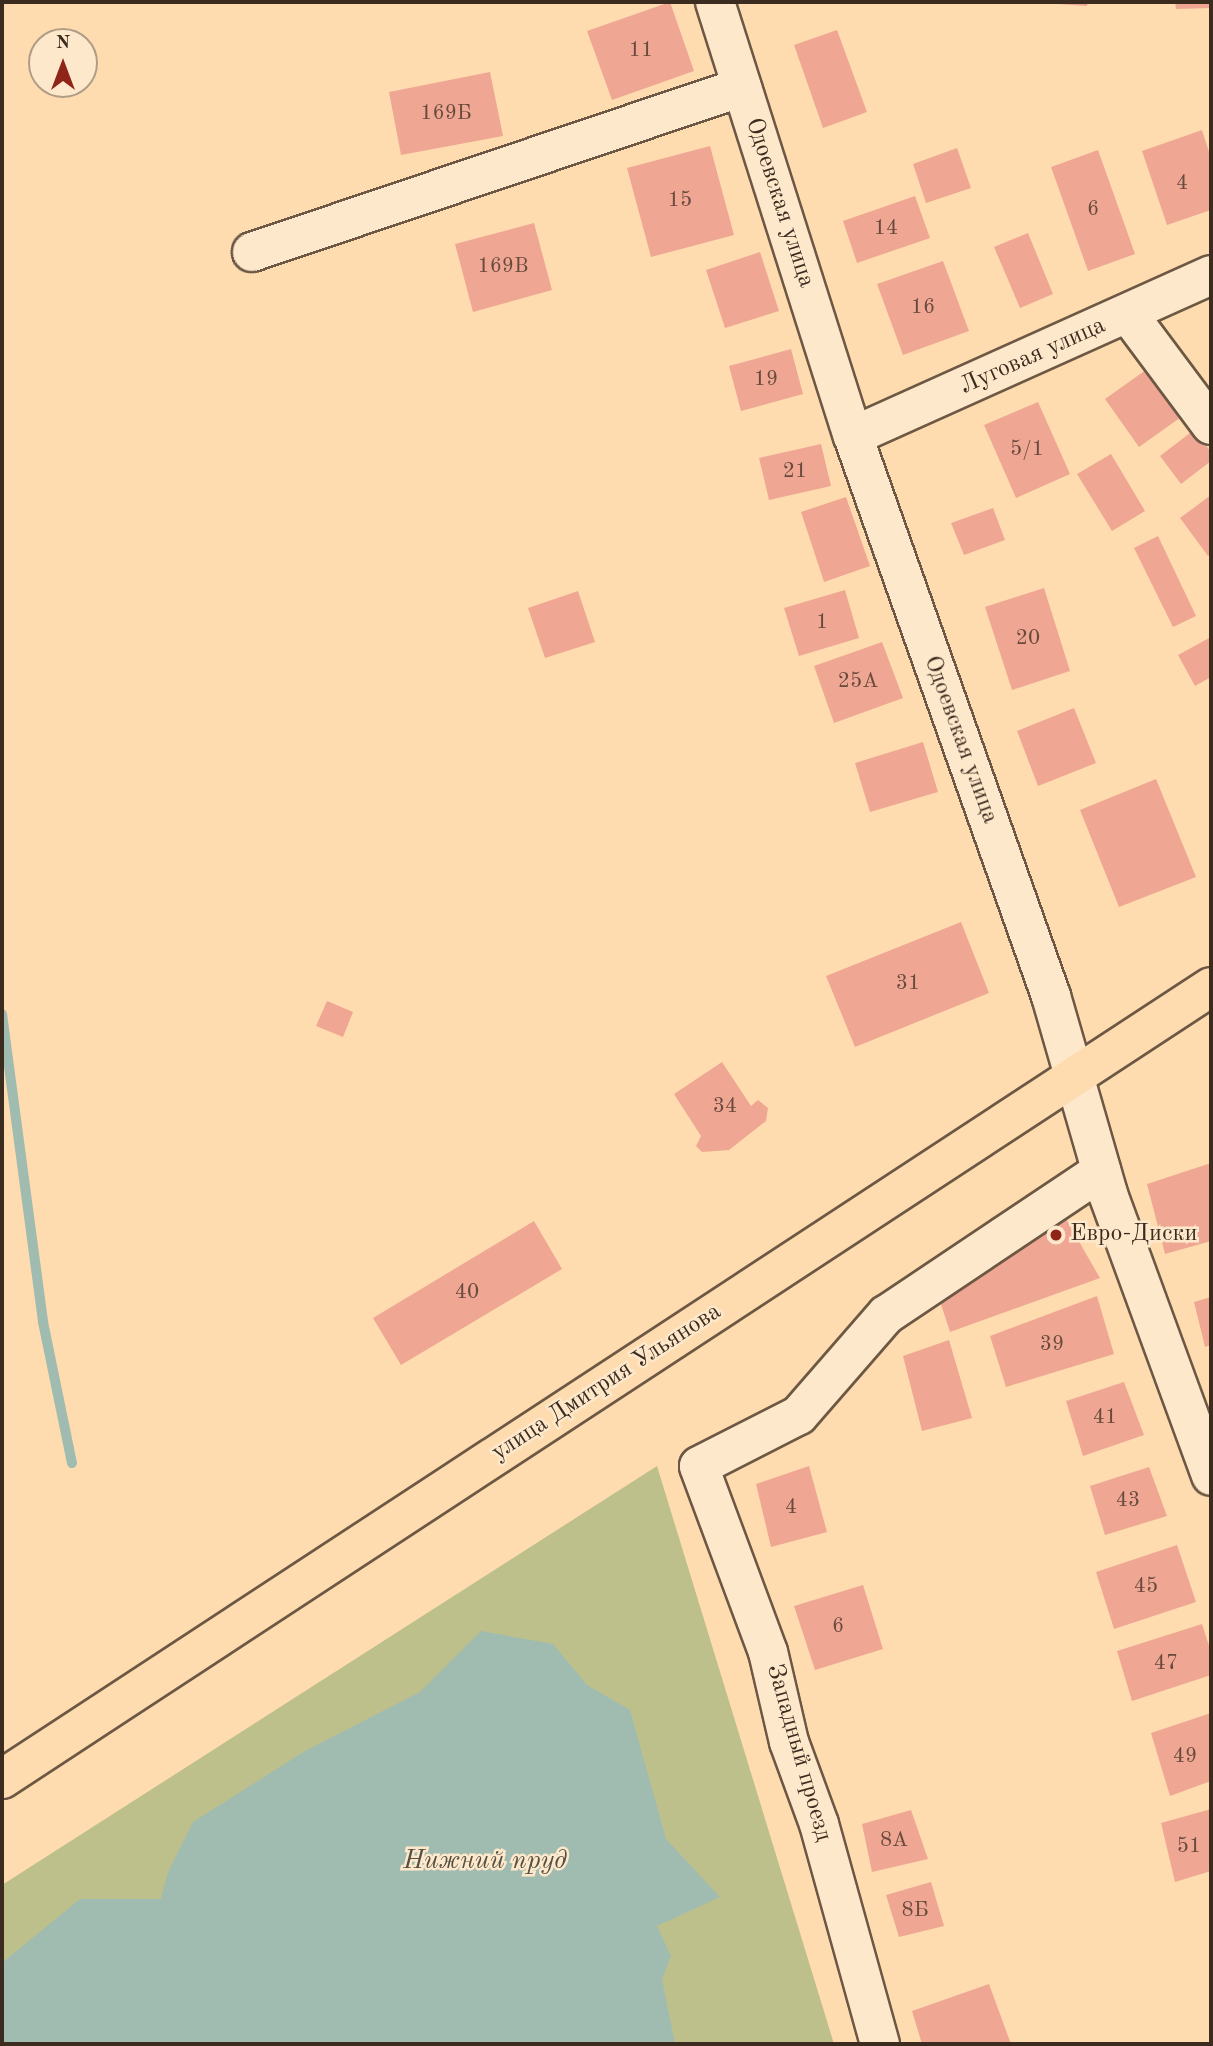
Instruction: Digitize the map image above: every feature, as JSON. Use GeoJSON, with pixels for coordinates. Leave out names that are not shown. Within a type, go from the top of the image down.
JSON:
{"type":"FeatureCollection","features":[{"type":"Feature","properties":{"kind":"main road","name":"улица Дмитрия Ульянова"},"geometry":{"type":"LineString","coordinates":[[2,1779],[1211,987]]}},
{"type":"Feature","properties":{"kind":"street","name":"Одоевская улица"},"geometry":{"type":"LineString","coordinates":[[715,2],[853,436],[1076,1076],[1104,1182],[1211,1476]]}},
{"type":"Feature","properties":{"kind":"street"},"geometry":{"type":"LineString","coordinates":[[252,253],[742,87]]}},
{"type":"Feature","properties":{"kind":"street","name":"Луговая улица"},"geometry":{"type":"LineString","coordinates":[[853,436],[1129,315],[1211,275]]}},
{"type":"Feature","properties":{"kind":"street"},"geometry":{"type":"LineString","coordinates":[[1129,315],[1211,425]]}},
{"type":"Feature","properties":{"kind":"street","name":"Западный проезд"},"geometry":{"type":"LineString","coordinates":[[880,2044],[819,1824],[789,1742],[768,1652],[699,1466],[799,1415],[886,1315],[1104,1182]]}},
{"type":"Feature","properties":{"kind":"green space","name":"Нижний пруд"},"geometry":{"type":"Polygon","coordinates":[[[657,1466],[834,2044],[2,2044],[2,1885],[657,1466]]]}},
{"type":"Feature","properties":{"kind":"water","name":"Нижний пруд"},"geometry":{"type":"Polygon","coordinates":[[[481,1631],[553,1644],[587,1685],[630,1710],[666,1839],[720,1897],[657,1926],[671,1956],[662,1979],[675,2044],[2,2044],[2,1963],[80,1899],[161,1899],[168,1872],[193,1822],[305,1751],[420,1692],[481,1631]]]}},
{"type":"Feature","properties":{"kind":"building"},"geometry":{"type":"Polygon","coordinates":[[[670,2],[694,71],[612,100],[587,31],[670,2]]]}},
{"type":"Feature","properties":{"kind":"building"},"geometry":{"type":"Polygon","coordinates":[[[1058,2],[1088,2],[1087,6],[1058,2]]]}},
{"type":"Feature","properties":{"kind":"building"},"geometry":{"type":"Polygon","coordinates":[[[1175,2],[1211,2],[1211,8],[1176,9],[1175,2]]]}},
{"type":"Feature","properties":{"kind":"building"},"geometry":{"type":"Polygon","coordinates":[[[837,30],[867,112],[823,128],[794,45],[837,30]]]}},
{"type":"Feature","properties":{"kind":"building"},"geometry":{"type":"Polygon","coordinates":[[[490,72],[503,136],[401,155],[389,92],[490,72]]]}},
{"type":"Feature","properties":{"kind":"building"},"geometry":{"type":"Polygon","coordinates":[[[1202,130],[1211,158],[1211,210],[1167,225],[1142,151],[1202,130]]]}},
{"type":"Feature","properties":{"kind":"building"},"geometry":{"type":"Polygon","coordinates":[[[710,146],[734,235],[651,257],[627,168],[710,146]]]}},
{"type":"Feature","properties":{"kind":"building"},"geometry":{"type":"Polygon","coordinates":[[[957,148],[971,188],[926,203],[913,164],[957,148]]]}},
{"type":"Feature","properties":{"kind":"building"},"geometry":{"type":"Polygon","coordinates":[[[1098,150],[1135,254],[1088,271],[1051,167],[1098,150]]]}},
{"type":"Feature","properties":{"kind":"building"},"geometry":{"type":"Polygon","coordinates":[[[915,196],[930,238],[857,263],[843,221],[915,196]]]}},
{"type":"Feature","properties":{"kind":"building"},"geometry":{"type":"Polygon","coordinates":[[[534,223],[552,290],[473,312],[455,244],[534,223]]]}},
{"type":"Feature","properties":{"kind":"building"},"geometry":{"type":"Polygon","coordinates":[[[1028,233],[1053,294],[1020,308],[994,247],[1028,233]]]}},
{"type":"Feature","properties":{"kind":"building"},"geometry":{"type":"Polygon","coordinates":[[[760,252],[779,311],[725,328],[706,270],[760,252]]]}},
{"type":"Feature","properties":{"kind":"building"},"geometry":{"type":"Polygon","coordinates":[[[943,261],[969,331],[903,355],[877,284],[943,261]]]}},
{"type":"Feature","properties":{"kind":"building"},"geometry":{"type":"Polygon","coordinates":[[[791,349],[803,394],[741,411],[729,366],[791,349]]]}},
{"type":"Feature","properties":{"kind":"building"},"geometry":{"type":"Polygon","coordinates":[[[1150,367],[1184,415],[1139,447],[1105,399],[1150,367]]]}},
{"type":"Feature","properties":{"kind":"building"},"geometry":{"type":"Polygon","coordinates":[[[1038,402],[1070,474],[1016,498],[984,425],[1038,402]]]}},
{"type":"Feature","properties":{"kind":"building"},"geometry":{"type":"Polygon","coordinates":[[[1194,430],[1211,452],[1211,461],[1181,484],[1160,456],[1194,430]]]}},
{"type":"Feature","properties":{"kind":"building"},"geometry":{"type":"Polygon","coordinates":[[[821,444],[831,486],[769,500],[759,458],[821,444]]]}},
{"type":"Feature","properties":{"kind":"building"},"geometry":{"type":"Polygon","coordinates":[[[1111,454],[1145,511],[1112,531],[1077,474],[1111,454]]]}},
{"type":"Feature","properties":{"kind":"building"},"geometry":{"type":"Polygon","coordinates":[[[1211,495],[1211,553],[1208,556],[1180,518],[1211,495]]]}},
{"type":"Feature","properties":{"kind":"building"},"geometry":{"type":"Polygon","coordinates":[[[846,497],[870,566],[824,582],[801,512],[846,497]]]}},
{"type":"Feature","properties":{"kind":"building"},"geometry":{"type":"Polygon","coordinates":[[[993,508],[1005,540],[964,555],[951,523],[993,508]]]}},
{"type":"Feature","properties":{"kind":"building"},"geometry":{"type":"Polygon","coordinates":[[[1158,536],[1196,616],[1173,627],[1134,548],[1158,536]]]}},
{"type":"Feature","properties":{"kind":"building"},"geometry":{"type":"Polygon","coordinates":[[[1044,588],[1070,671],[1012,690],[985,607],[1044,588]]]}},
{"type":"Feature","properties":{"kind":"building"},"geometry":{"type":"Polygon","coordinates":[[[845,590],[859,638],[799,656],[784,608],[845,590]]]}},
{"type":"Feature","properties":{"kind":"building"},"geometry":{"type":"Polygon","coordinates":[[[578,591],[595,642],[545,658],[528,608],[578,591]]]}},
{"type":"Feature","properties":{"kind":"building"},"geometry":{"type":"Polygon","coordinates":[[[1211,637],[1211,677],[1195,686],[1178,655],[1211,637]]]}},
{"type":"Feature","properties":{"kind":"building"},"geometry":{"type":"Polygon","coordinates":[[[882,642],[903,698],[834,723],[814,666],[882,642]]]}},
{"type":"Feature","properties":{"kind":"building"},"geometry":{"type":"Polygon","coordinates":[[[1074,708],[1096,763],[1038,786],[1017,731],[1074,708]]]}},
{"type":"Feature","properties":{"kind":"building"},"geometry":{"type":"Polygon","coordinates":[[[923,742],[938,792],[870,812],[855,763],[923,742]]]}},
{"type":"Feature","properties":{"kind":"building"},"geometry":{"type":"Polygon","coordinates":[[[1156,779],[1196,877],[1119,907],[1080,810],[1156,779]]]}},
{"type":"Feature","properties":{"kind":"building"},"geometry":{"type":"Polygon","coordinates":[[[961,922],[989,993],[855,1047],[826,976],[961,922]]]}},
{"type":"Feature","properties":{"kind":"building"},"geometry":{"type":"Polygon","coordinates":[[[327,1001],[353,1012],[343,1037],[316,1026],[327,1001]]]}},
{"type":"Feature","properties":{"kind":"building"},"geometry":{"type":"Polygon","coordinates":[[[722,1062],[751,1106],[758,1100],[768,1108],[766,1121],[729,1150],[702,1152],[696,1146],[701,1136],[674,1094],[722,1062]]]}},
{"type":"Feature","properties":{"kind":"building"},"geometry":{"type":"Polygon","coordinates":[[[1211,1163],[1211,1241],[1165,1254],[1147,1184],[1211,1163]]]}},
{"type":"Feature","properties":{"kind":"building"},"geometry":{"type":"Polygon","coordinates":[[[1062,1212],[1100,1278],[950,1332],[936,1289],[1062,1212]]]}},
{"type":"Feature","properties":{"kind":"building"},"geometry":{"type":"Polygon","coordinates":[[[534,1221],[562,1269],[401,1365],[373,1318],[534,1221]]]}},
{"type":"Feature","properties":{"kind":"building"},"geometry":{"type":"Polygon","coordinates":[[[1097,1296],[1114,1354],[1006,1387],[990,1336],[1097,1296]]]}},
{"type":"Feature","properties":{"kind":"building"},"geometry":{"type":"Polygon","coordinates":[[[1211,1297],[1211,1345],[1205,1347],[1194,1302],[1211,1297]]]}},
{"type":"Feature","properties":{"kind":"building"},"geometry":{"type":"Polygon","coordinates":[[[949,1340],[972,1418],[922,1431],[903,1356],[949,1340]]]}},
{"type":"Feature","properties":{"kind":"building"},"geometry":{"type":"Polygon","coordinates":[[[1124,1382],[1144,1435],[1083,1456],[1066,1401],[1124,1382]]]}},
{"type":"Feature","properties":{"kind":"building"},"geometry":{"type":"Polygon","coordinates":[[[809,1466],[827,1532],[771,1547],[756,1484],[809,1466]]]}},
{"type":"Feature","properties":{"kind":"building"},"geometry":{"type":"Polygon","coordinates":[[[1149,1467],[1167,1516],[1105,1535],[1090,1486],[1149,1467]]]}},
{"type":"Feature","properties":{"kind":"building"},"geometry":{"type":"Polygon","coordinates":[[[1177,1545],[1196,1602],[1114,1629],[1096,1572],[1177,1545]]]}},
{"type":"Feature","properties":{"kind":"building"},"geometry":{"type":"Polygon","coordinates":[[[863,1585],[883,1649],[815,1670],[794,1606],[863,1585]]]}},
{"type":"Feature","properties":{"kind":"building"},"geometry":{"type":"Polygon","coordinates":[[[1202,1624],[1211,1652],[1211,1675],[1132,1701],[1117,1651],[1202,1624]]]}},
{"type":"Feature","properties":{"kind":"building"},"geometry":{"type":"Polygon","coordinates":[[[1211,1713],[1211,1781],[1170,1796],[1151,1733],[1211,1713]]]}},
{"type":"Feature","properties":{"kind":"building"},"geometry":{"type":"Polygon","coordinates":[[[1211,1809],[1211,1871],[1175,1882],[1161,1823],[1211,1809]]]}},
{"type":"Feature","properties":{"kind":"building"},"geometry":{"type":"Polygon","coordinates":[[[911,1810],[928,1859],[872,1872],[862,1824],[911,1810]]]}},
{"type":"Feature","properties":{"kind":"building"},"geometry":{"type":"Polygon","coordinates":[[[931,1882],[944,1926],[899,1937],[886,1895],[931,1882]]]}},
{"type":"Feature","properties":{"kind":"building"},"geometry":{"type":"Polygon","coordinates":[[[989,1984],[1011,2044],[922,2044],[912,2011],[989,1984]]]}},
{"type":"Feature","properties":{"kind":"waterway"},"geometry":{"type":"LineString","coordinates":[[2,1014],[43,1322],[72,1463]]}},
{"type":"Feature","properties":{"kind":"place","name":"Евро-Диски"},"geometry":{"type":"Point","coordinates":[1056,1235]}}]}
